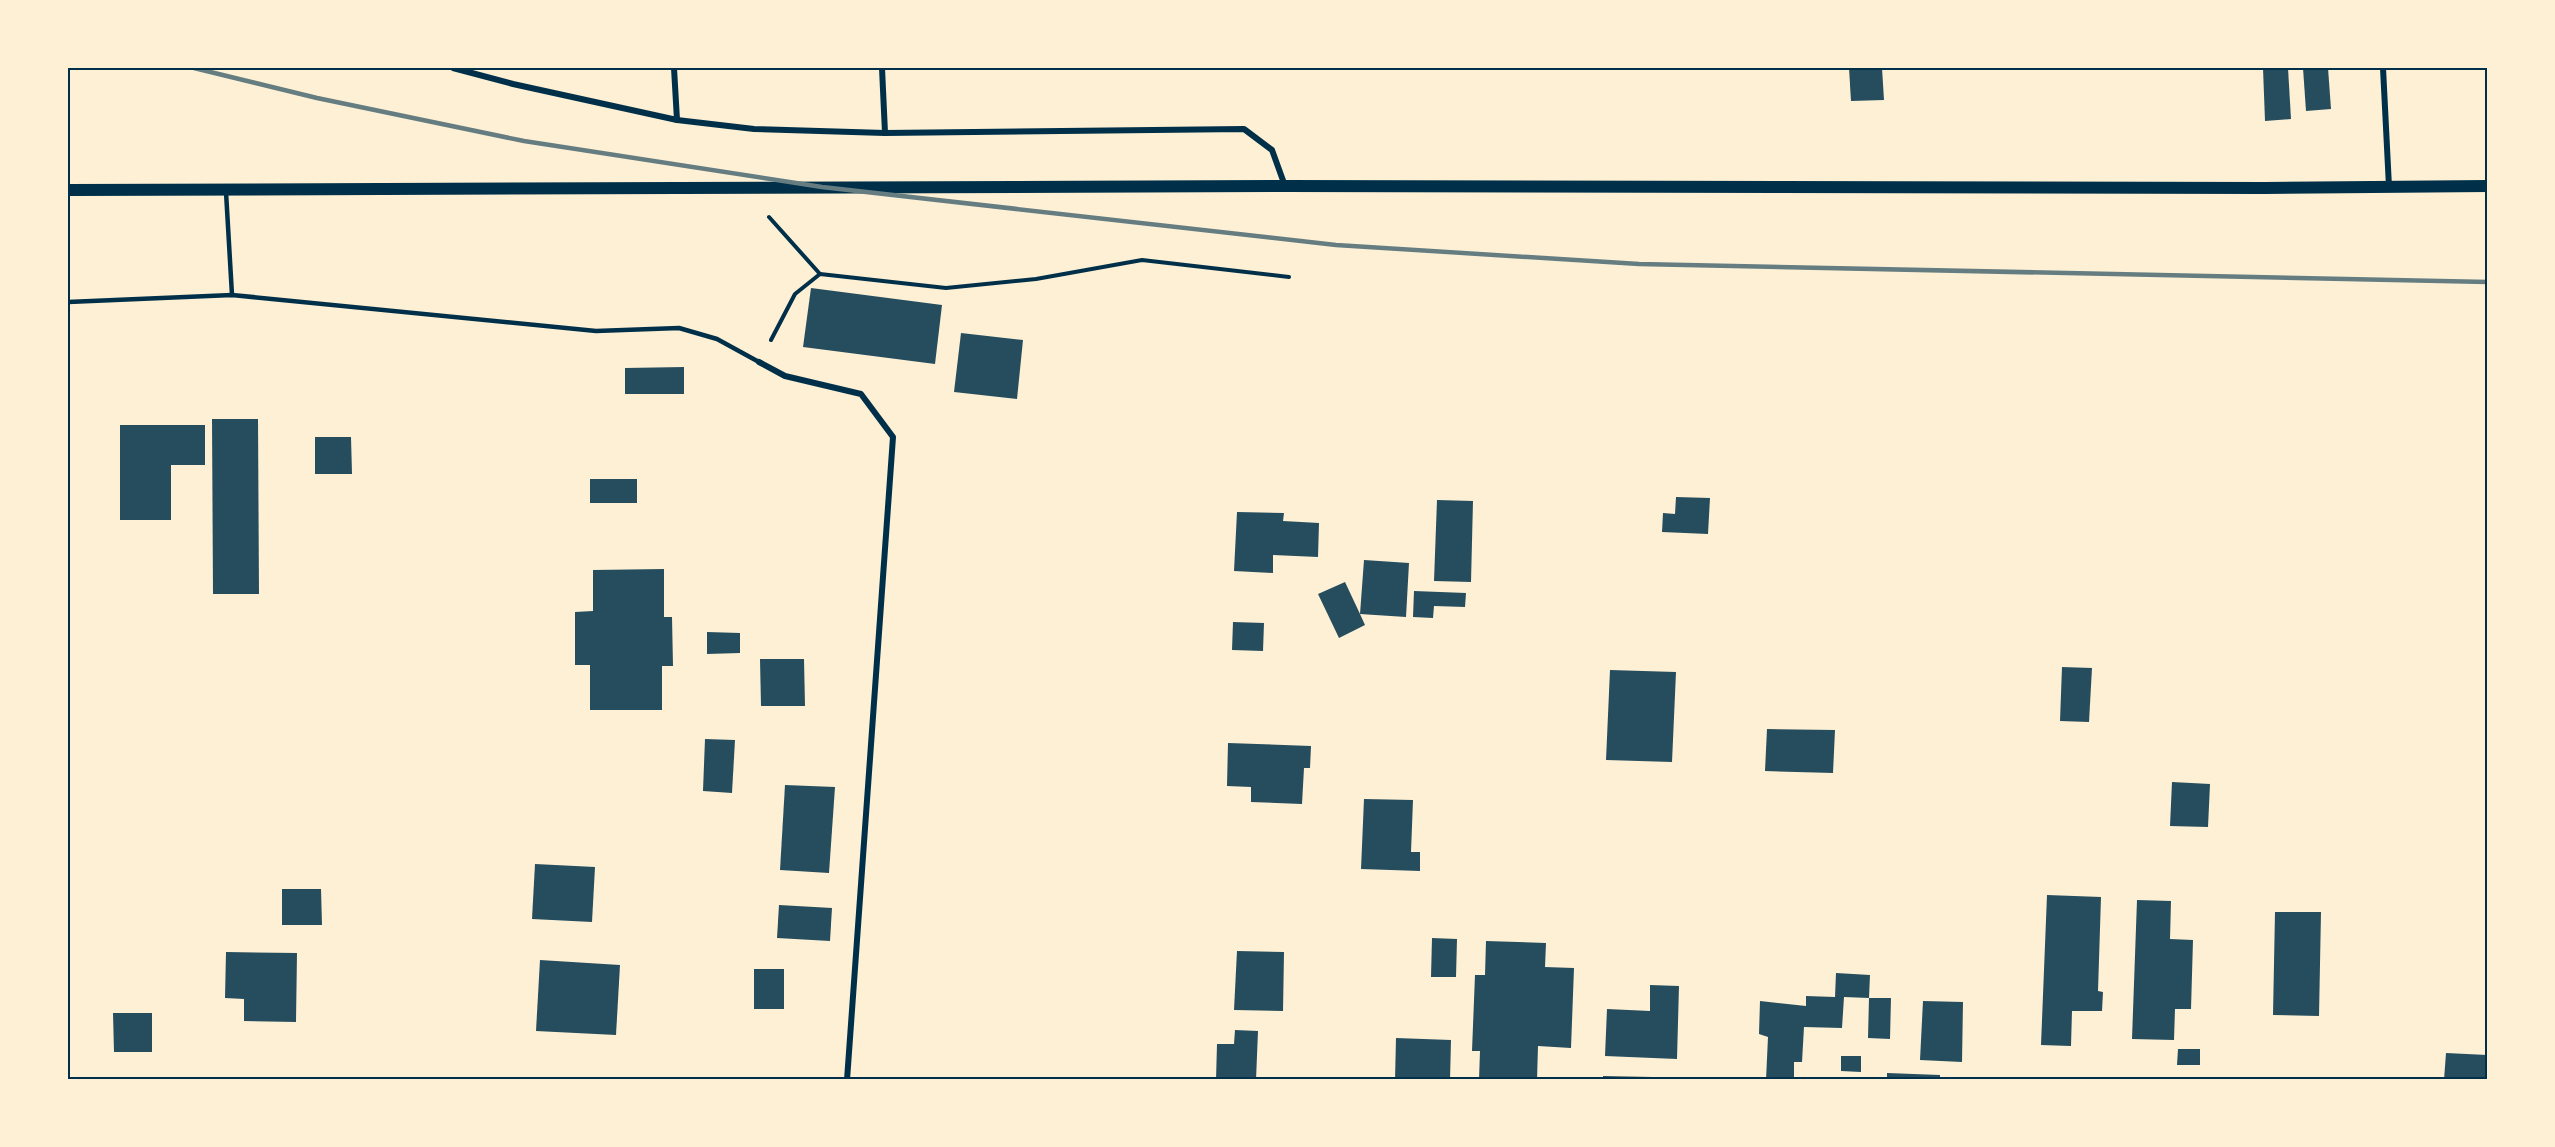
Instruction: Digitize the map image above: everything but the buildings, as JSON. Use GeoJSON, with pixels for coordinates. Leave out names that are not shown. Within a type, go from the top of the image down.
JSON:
{"type":"FeatureCollection","features":[{"type":"Feature","properties":{"kind":"main road"},"geometry":{"type":"LineString","coordinates":[[68,190],[1285,186],[1898,188],[2487,186]]}},
{"type":"Feature","properties":{"kind":"street"},"geometry":{"type":"LineString","coordinates":[[453,68],[513,84],[676,120],[754,129],[885,133],[1244,129],[1272,150],[1285,186]]}},
{"type":"Feature","properties":{"kind":"street"},"geometry":{"type":"LineString","coordinates":[[674,68],[676,120]]}},
{"type":"Feature","properties":{"kind":"street"},"geometry":{"type":"LineString","coordinates":[[882,68],[885,133]]}},
{"type":"Feature","properties":{"kind":"street"},"geometry":{"type":"LineString","coordinates":[[2383,68],[2389,187]]}},
{"type":"Feature","properties":{"kind":"street"},"geometry":{"type":"LineString","coordinates":[[759,362],[785,376],[861,394],[893,437],[847,1080]]}},
{"type":"Feature","properties":{"kind":"lane"},"geometry":{"type":"LineString","coordinates":[[226,189],[232,295]]}},
{"type":"Feature","properties":{"kind":"lane"},"geometry":{"type":"LineString","coordinates":[[68,302],[232,295],[596,331],[679,328],[717,339],[759,362]]}},
{"type":"Feature","properties":{"kind":"path"},"geometry":{"type":"LineString","coordinates":[[743,187],[820,274],[946,288],[1035,279],[1142,260],[1289,277]]}},
{"type":"Feature","properties":{"kind":"path"},"geometry":{"type":"LineString","coordinates":[[759,362],[795,294],[820,274]]}},
{"type":"Feature","properties":{"kind":"railway"},"geometry":{"type":"LineString","coordinates":[[194,68],[317,98],[524,141],[822,187],[1336,245],[1639,264],[2488,282]]}}]}
